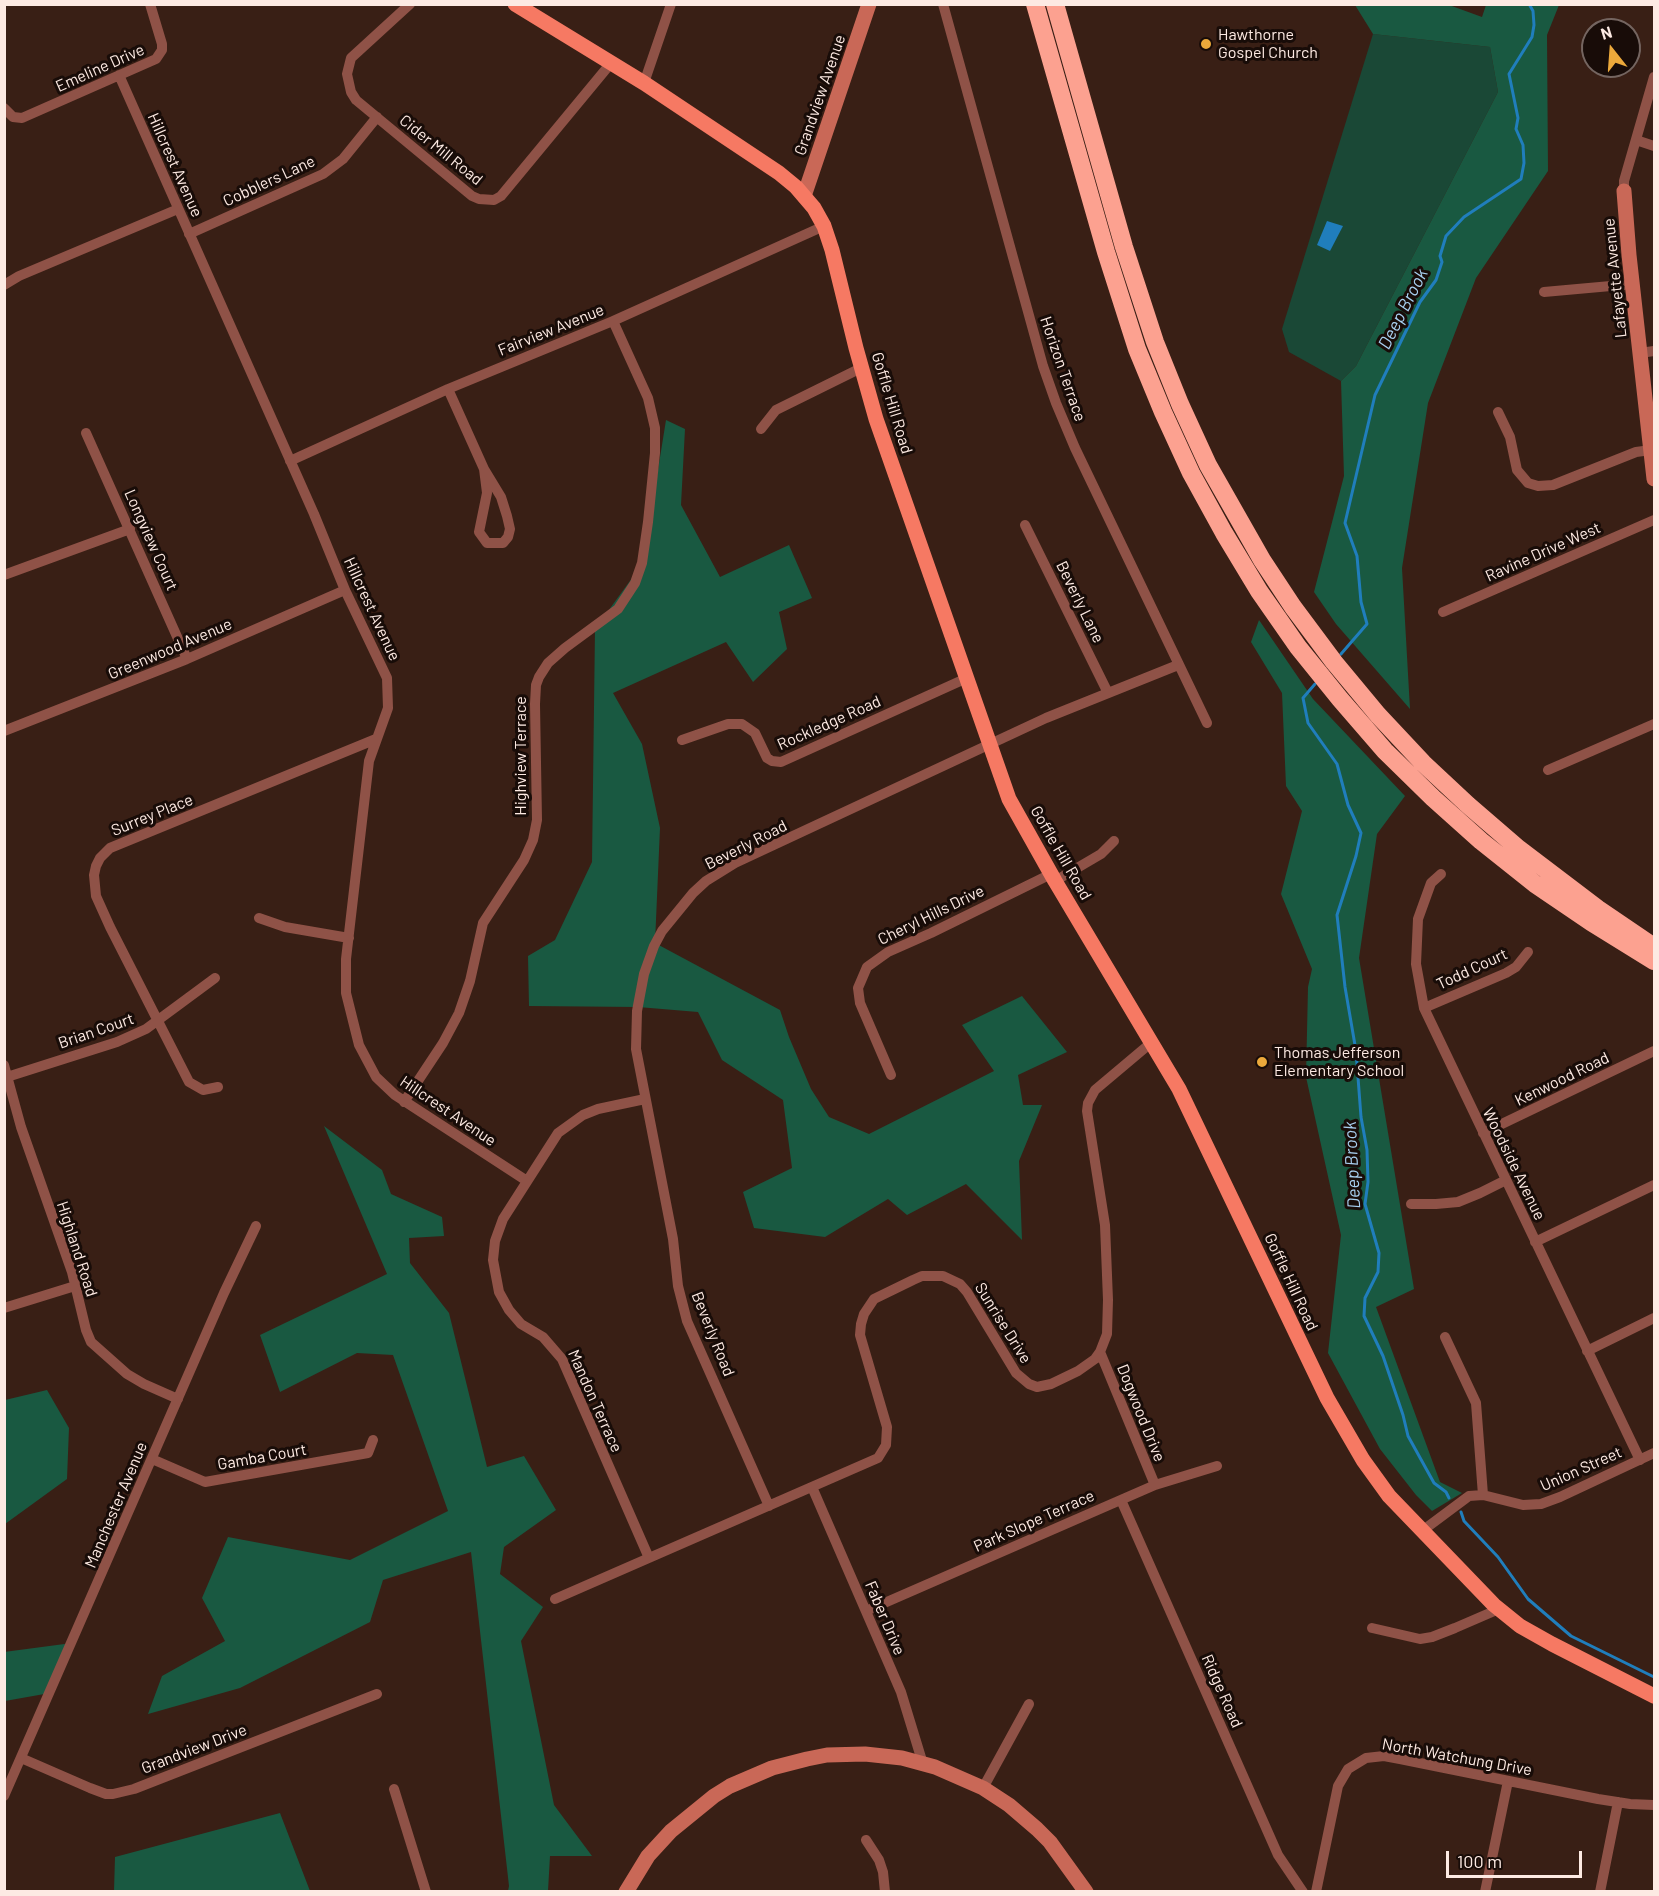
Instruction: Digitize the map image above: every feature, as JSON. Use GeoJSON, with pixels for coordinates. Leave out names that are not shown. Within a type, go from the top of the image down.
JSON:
{"type":"FeatureCollection","features":[{"type":"Feature","properties":{"kind":"highway"},"geometry":{"type":"LineString","coordinates":[[1035,4],[1106,252],[1137,349],[1162,412],[1191,473],[1259,591],[1298,646],[1340,699],[1385,751],[1432,798],[1481,842],[1535,884],[1654,961]]}},
{"type":"Feature","properties":{"kind":"highway"},"geometry":{"type":"LineString","coordinates":[[1055,4],[1127,258],[1155,342],[1203,455],[1269,570],[1334,662],[1378,715],[1423,763],[1468,806],[1527,856],[1654,947]]}},
{"type":"Feature","properties":{"kind":"main road","name":"Goffle Hill Road"},"geometry":{"type":"LineString","coordinates":[[515,4],[644,83],[779,172],[804,196],[824,226],[876,419],[1009,799],[1053,878],[1179,1089],[1327,1398],[1380,1485],[1422,1532],[1499,1609],[1521,1626],[1552,1644],[1654,1696]]}},
{"type":"Feature","properties":{"kind":"street","name":"Emeline Drive"},"geometry":{"type":"LineString","coordinates":[[4,108],[13,117],[22,118],[156,59],[160,55],[162,44],[150,4]]}},
{"type":"Feature","properties":{"kind":"street","name":"Cider Mill Road"},"geometry":{"type":"LineString","coordinates":[[410,4],[354,54],[348,66],[348,83],[351,92],[356,100],[479,200],[494,200],[505,192],[611,63]]}},
{"type":"Feature","properties":{"kind":"street"},"geometry":{"type":"LineString","coordinates":[[644,83],[671,4]]}},
{"type":"Feature","properties":{"kind":"street","name":"Grandview Avenue"},"geometry":{"type":"LineString","coordinates":[[804,196],[869,4]]}},
{"type":"Feature","properties":{"kind":"street","name":"Horizon Terrace"},"geometry":{"type":"LineString","coordinates":[[943,4],[1043,366],[1056,403],[1075,448],[1207,723]]}},
{"type":"Feature","properties":{"kind":"street","name":"Hillcrest Avenue"},"geometry":{"type":"LineString","coordinates":[[119,75],[345,590],[387,678],[388,708],[369,761],[344,981],[348,1008],[359,1045],[376,1077],[404,1102],[526,1181]]}},
{"type":"Feature","properties":{"kind":"street","name":"Lafayette Avenue"},"geometry":{"type":"LineString","coordinates":[[1654,77],[1624,181],[1633,284],[1647,352],[1654,479]]}},
{"type":"Feature","properties":{"kind":"street","name":"Cobblers Lane"},"geometry":{"type":"LineString","coordinates":[[189,234],[322,174],[343,159],[377,117]]}},
{"type":"Feature","properties":{"kind":"street"},"geometry":{"type":"LineString","coordinates":[[1636,140],[1654,146]]}},
{"type":"Feature","properties":{"kind":"street"},"geometry":{"type":"LineString","coordinates":[[4,285],[19,276],[178,209]]}},
{"type":"Feature","properties":{"kind":"street","name":"Fairview Avenue"},"geometry":{"type":"LineString","coordinates":[[290,461],[448,389],[613,321],[824,226]]}},
{"type":"Feature","properties":{"kind":"street"},"geometry":{"type":"LineString","coordinates":[[1544,292],[1633,284]]}},
{"type":"Feature","properties":{"kind":"street","name":"Highview Terrace"},"geometry":{"type":"LineString","coordinates":[[404,1102],[443,1043],[459,1013],[470,981],[483,923],[520,866],[533,840],[537,820],[535,704],[539,677],[548,663],[557,655],[618,609],[635,583],[642,563],[655,453],[655,428],[648,398],[613,321]]}},
{"type":"Feature","properties":{"kind":"street"},"geometry":{"type":"LineString","coordinates":[[761,429],[776,410],[861,368]]}},
{"type":"Feature","properties":{"kind":"street"},"geometry":{"type":"LineString","coordinates":[[448,389],[484,469],[501,496],[510,529],[503,543],[487,543],[479,532],[487,493],[484,469]]}},
{"type":"Feature","properties":{"kind":"street"},"geometry":{"type":"LineString","coordinates":[[1498,412],[1510,437],[1517,470],[1528,483],[1538,486],[1553,486],[1636,452],[1651,450]]}},
{"type":"Feature","properties":{"kind":"street","name":"Longview Court"},"geometry":{"type":"LineString","coordinates":[[86,433],[187,659]]}},
{"type":"Feature","properties":{"kind":"street","name":"Ravine Drive West"},"geometry":{"type":"LineString","coordinates":[[1443,612],[1654,520]]}},
{"type":"Feature","properties":{"kind":"street","name":"Beverly Lane"},"geometry":{"type":"LineString","coordinates":[[1025,525],[1108,693]]}},
{"type":"Feature","properties":{"kind":"street"},"geometry":{"type":"LineString","coordinates":[[4,575],[130,529]]}},
{"type":"Feature","properties":{"kind":"street","name":"Greenwood Avenue"},"geometry":{"type":"LineString","coordinates":[[4,731],[187,659],[345,590]]}},
{"type":"Feature","properties":{"kind":"street","name":"Beverly Road"},"geometry":{"type":"LineString","coordinates":[[769,1506],[687,1320],[678,1286],[674,1239],[638,1068],[636,1029],[644,974],[649,957],[662,931],[693,893],[706,881],[735,863],[1062,711],[1178,665]]}},
{"type":"Feature","properties":{"kind":"street","name":"Rockledge Road"},"geometry":{"type":"LineString","coordinates":[[682,740],[728,724],[742,724],[755,734],[767,758],[781,762],[967,678]]}},
{"type":"Feature","properties":{"kind":"street"},"geometry":{"type":"LineString","coordinates":[[1548,770],[1654,724]]}},
{"type":"Feature","properties":{"kind":"street","name":"Surrey Place"},"geometry":{"type":"LineString","coordinates":[[218,1087],[203,1089],[189,1082],[157,1020],[96,896],[94,875],[100,858],[110,848],[376,739]]}},
{"type":"Feature","properties":{"kind":"street","name":"Cheryl Hills Drive"},"geometry":{"type":"LineString","coordinates":[[891,1076],[860,1003],[858,988],[867,967],[888,952],[1101,854],[1114,841]]}},
{"type":"Feature","properties":{"kind":"street","name":"Woodside Avenue"},"geometry":{"type":"LineString","coordinates":[[1441,874],[1431,883],[1418,919],[1416,964],[1424,1008],[1640,1460]]}},
{"type":"Feature","properties":{"kind":"street"},"geometry":{"type":"LineString","coordinates":[[259,918],[285,927],[349,938]]}},
{"type":"Feature","properties":{"kind":"street","name":"Todd Court"},"geometry":{"type":"LineString","coordinates":[[1424,1008],[1506,973],[1515,967],[1528,952]]}},
{"type":"Feature","properties":{"kind":"street","name":"Brian Court"},"geometry":{"type":"LineString","coordinates":[[8,1077],[117,1042],[146,1029],[215,978]]}},
{"type":"Feature","properties":{"kind":"street"},"geometry":{"type":"LineString","coordinates":[[1100,1352],[1107,1334],[1105,1236],[1087,1112],[1088,1103],[1095,1090],[1152,1042]]}},
{"type":"Feature","properties":{"kind":"street","name":"Kenwood Road"},"geometry":{"type":"LineString","coordinates":[[1483,1133],[1654,1051]]}},
{"type":"Feature","properties":{"kind":"street","name":"Highland Road"},"geometry":{"type":"LineString","coordinates":[[4,1065],[21,1127],[75,1286],[86,1330],[97,1349],[127,1374],[178,1399]]}},
{"type":"Feature","properties":{"kind":"street","name":"Mandon Terrace"},"geometry":{"type":"LineString","coordinates":[[645,1099],[598,1108],[566,1126],[550,1143],[503,1219],[495,1241],[493,1260],[498,1286],[514,1317],[543,1337],[562,1359],[649,1558]]}},
{"type":"Feature","properties":{"kind":"street"},"geometry":{"type":"LineString","coordinates":[[1411,1204],[1458,1202],[1506,1180]]}},
{"type":"Feature","properties":{"kind":"street"},"geometry":{"type":"LineString","coordinates":[[1535,1242],[1654,1185]]}},
{"type":"Feature","properties":{"kind":"street","name":"Manchester Avenue"},"geometry":{"type":"LineString","coordinates":[[4,1796],[256,1226]]}},
{"type":"Feature","properties":{"kind":"street","name":"Sunrise Drive"},"geometry":{"type":"LineString","coordinates":[[555,1599],[872,1462],[883,1452],[886,1445],[887,1427],[860,1335],[864,1314],[874,1299],[882,1294],[922,1276],[934,1275],[952,1279],[967,1292],[1016,1373],[1022,1380],[1036,1387],[1051,1384],[1078,1371],[1100,1352]]}},
{"type":"Feature","properties":{"kind":"street"},"geometry":{"type":"LineString","coordinates":[[4,1308],[75,1286]]}},
{"type":"Feature","properties":{"kind":"street"},"geometry":{"type":"LineString","coordinates":[[1587,1351],[1654,1318]]}},
{"type":"Feature","properties":{"kind":"street"},"geometry":{"type":"LineString","coordinates":[[1422,1532],[1462,1500],[1469,1496],[1483,1495],[1476,1403],[1445,1337]]}},
{"type":"Feature","properties":{"kind":"street","name":"Dogwood Drive"},"geometry":{"type":"LineString","coordinates":[[1100,1352],[1155,1485]]}},
{"type":"Feature","properties":{"kind":"street","name":"Gamba Court"},"geometry":{"type":"LineString","coordinates":[[152,1459],[205,1482],[368,1453],[373,1440]]}},
{"type":"Feature","properties":{"kind":"street","name":"Union Street"},"geometry":{"type":"LineString","coordinates":[[1483,1495],[1523,1504],[1541,1504],[1654,1453]]}},
{"type":"Feature","properties":{"kind":"street","name":"Park Slope Terrace"},"geometry":{"type":"LineString","coordinates":[[866,1611],[1155,1485],[1217,1466]]}},
{"type":"Feature","properties":{"kind":"street","name":"Faber Drive"},"geometry":{"type":"LineString","coordinates":[[812,1487],[901,1692],[923,1764]]}},
{"type":"Feature","properties":{"kind":"street","name":"Ridge Road"},"geometry":{"type":"LineString","coordinates":[[1121,1500],[1278,1856],[1303,1892]]}},
{"type":"Feature","properties":{"kind":"street"},"geometry":{"type":"LineString","coordinates":[[1371,1628],[1419,1639],[1448,1631],[1499,1609]]}},
{"type":"Feature","properties":{"kind":"street","name":"Grandview Drive"},"geometry":{"type":"LineString","coordinates":[[21,1758],[90,1788],[113,1794],[134,1789],[377,1694]]}},
{"type":"Feature","properties":{"kind":"street"},"geometry":{"type":"LineString","coordinates":[[983,1788],[1029,1704]]}},
{"type":"Feature","properties":{"kind":"street"},"geometry":{"type":"LineString","coordinates":[[630,1890],[648,1856],[684,1818],[714,1796],[758,1774],[807,1759],[827,1755],[865,1754],[902,1758],[923,1764],[951,1773],[983,1788],[1023,1816],[1050,1842],[1086,1892]]}},
{"type":"Feature","properties":{"kind":"street","name":"North Watchung Drive"},"geometry":{"type":"LineString","coordinates":[[1316,1892],[1338,1786],[1344,1774],[1356,1762],[1366,1758],[1384,1756],[1618,1802],[1654,1804]]}},
{"type":"Feature","properties":{"kind":"street"},"geometry":{"type":"LineString","coordinates":[[1485,1892],[1508,1781]]}},
{"type":"Feature","properties":{"kind":"street"},"geometry":{"type":"LineString","coordinates":[[394,1789],[426,1892]]}},
{"type":"Feature","properties":{"kind":"street"},"geometry":{"type":"LineString","coordinates":[[1600,1892],[1618,1802]]}},
{"type":"Feature","properties":{"kind":"street"},"geometry":{"type":"LineString","coordinates":[[866,1840],[879,1860],[885,1892]]}},
{"type":"Feature","properties":{"kind":"green space"},"geometry":{"type":"Polygon","coordinates":[[[1355,5],[1449,5],[1482,17],[1486,5],[1559,5],[1547,35],[1548,171],[1476,278],[1428,403],[1402,568],[1410,709],[1336,624],[1314,592],[1344,476],[1341,381],[1356,366],[1498,92],[1490,47],[1373,34],[1355,5]]]}},
{"type":"Feature","properties":{"kind":"green space"},"geometry":{"type":"Polygon","coordinates":[[[1373,34],[1490,47],[1498,92],[1356,366],[1341,381],[1289,352],[1282,329],[1373,34]]]}},
{"type":"Feature","properties":{"kind":"green space"},"geometry":{"type":"Polygon","coordinates":[[[666,420],[685,429],[681,505],[720,577],[789,545],[812,598],[779,612],[787,649],[753,682],[726,642],[613,693],[642,744],[660,828],[655,943],[780,1010],[811,1089],[829,1117],[869,1134],[994,1071],[962,1025],[1022,996],[1067,1052],[1018,1075],[1023,1105],[1042,1105],[1019,1161],[1022,1240],[966,1184],[907,1215],[888,1199],[825,1237],[754,1228],[743,1192],[792,1168],[783,1100],[722,1060],[698,1012],[638,1007],[529,1006],[528,956],[555,940],[592,862],[595,629],[643,563],[666,420]]]}},
{"type":"Feature","properties":{"kind":"green space"},"geometry":{"type":"Polygon","coordinates":[[[1259,620],[1313,699],[1405,796],[1377,834],[1359,958],[1414,1289],[1376,1307],[1440,1482],[1462,1493],[1432,1511],[1416,1495],[1380,1449],[1328,1353],[1341,1235],[1306,1077],[1308,987],[1312,969],[1281,894],[1302,811],[1286,786],[1282,693],[1251,642],[1259,620]]]}},
{"type":"Feature","properties":{"kind":"green space"},"geometry":{"type":"Polygon","coordinates":[[[324,1126],[382,1170],[391,1194],[442,1217],[444,1236],[409,1238],[410,1263],[449,1313],[487,1467],[524,1456],[556,1510],[504,1547],[500,1574],[543,1607],[521,1641],[554,1805],[592,1856],[550,1856],[548,1891],[508,1891],[471,1552],[383,1580],[370,1622],[240,1688],[148,1714],[162,1676],[225,1641],[202,1598],[228,1537],[350,1560],[448,1511],[393,1355],[357,1353],[280,1392],[260,1335],[387,1274],[324,1126]]]}},
{"type":"Feature","properties":{"kind":"green space"},"geometry":{"type":"Polygon","coordinates":[[[47,1390],[69,1428],[67,1479],[5,1524],[5,1400],[47,1390]]]}},
{"type":"Feature","properties":{"kind":"green space"},"geometry":{"type":"Polygon","coordinates":[[[72,1643],[50,1693],[5,1701],[4,1652],[72,1643]]]}},
{"type":"Feature","properties":{"kind":"green space"},"geometry":{"type":"Polygon","coordinates":[[[280,1813],[310,1891],[114,1891],[115,1857],[280,1813]]]}},
{"type":"Feature","properties":{"kind":"water"},"geometry":{"type":"Polygon","coordinates":[[[1327,221],[1343,226],[1330,251],[1317,245],[1327,221]]]}},
{"type":"Feature","properties":{"kind":"waterway","name":"Deep Brook"},"geometry":{"type":"LineString","coordinates":[[1341,654],[1367,624],[1361,602],[1357,556],[1345,523],[1375,395],[1420,302],[1436,280],[1442,262],[1440,256],[1446,236],[1464,217],[1521,179],[1524,163],[1523,145],[1516,129],[1518,118],[1509,74],[1532,37],[1533,11],[1529,4]]}},
{"type":"Feature","properties":{"kind":"waterway","name":"Deep Brook"},"geometry":{"type":"LineString","coordinates":[[1315,684],[1303,698],[1308,723],[1337,764],[1348,805],[1361,833],[1337,915],[1367,1150],[1368,1182],[1365,1204],[1379,1253],[1378,1272],[1365,1298],[1364,1316],[1383,1356],[1408,1436],[1434,1483],[1446,1492],[1449,1498]]}},
{"type":"Feature","properties":{"kind":"waterway","name":"Deep Brook"},"geometry":{"type":"LineString","coordinates":[[1461,1512],[1464,1521],[1498,1557],[1528,1599],[1571,1636],[1654,1677]]}},
{"type":"Feature","properties":{"kind":"place","name":"Hawthorne Gospel Church"},"geometry":{"type":"Point","coordinates":[1206,44]}},
{"type":"Feature","properties":{"kind":"place","name":"Thomas Jefferson Elementary School"},"geometry":{"type":"Point","coordinates":[1262,1062]}}]}
